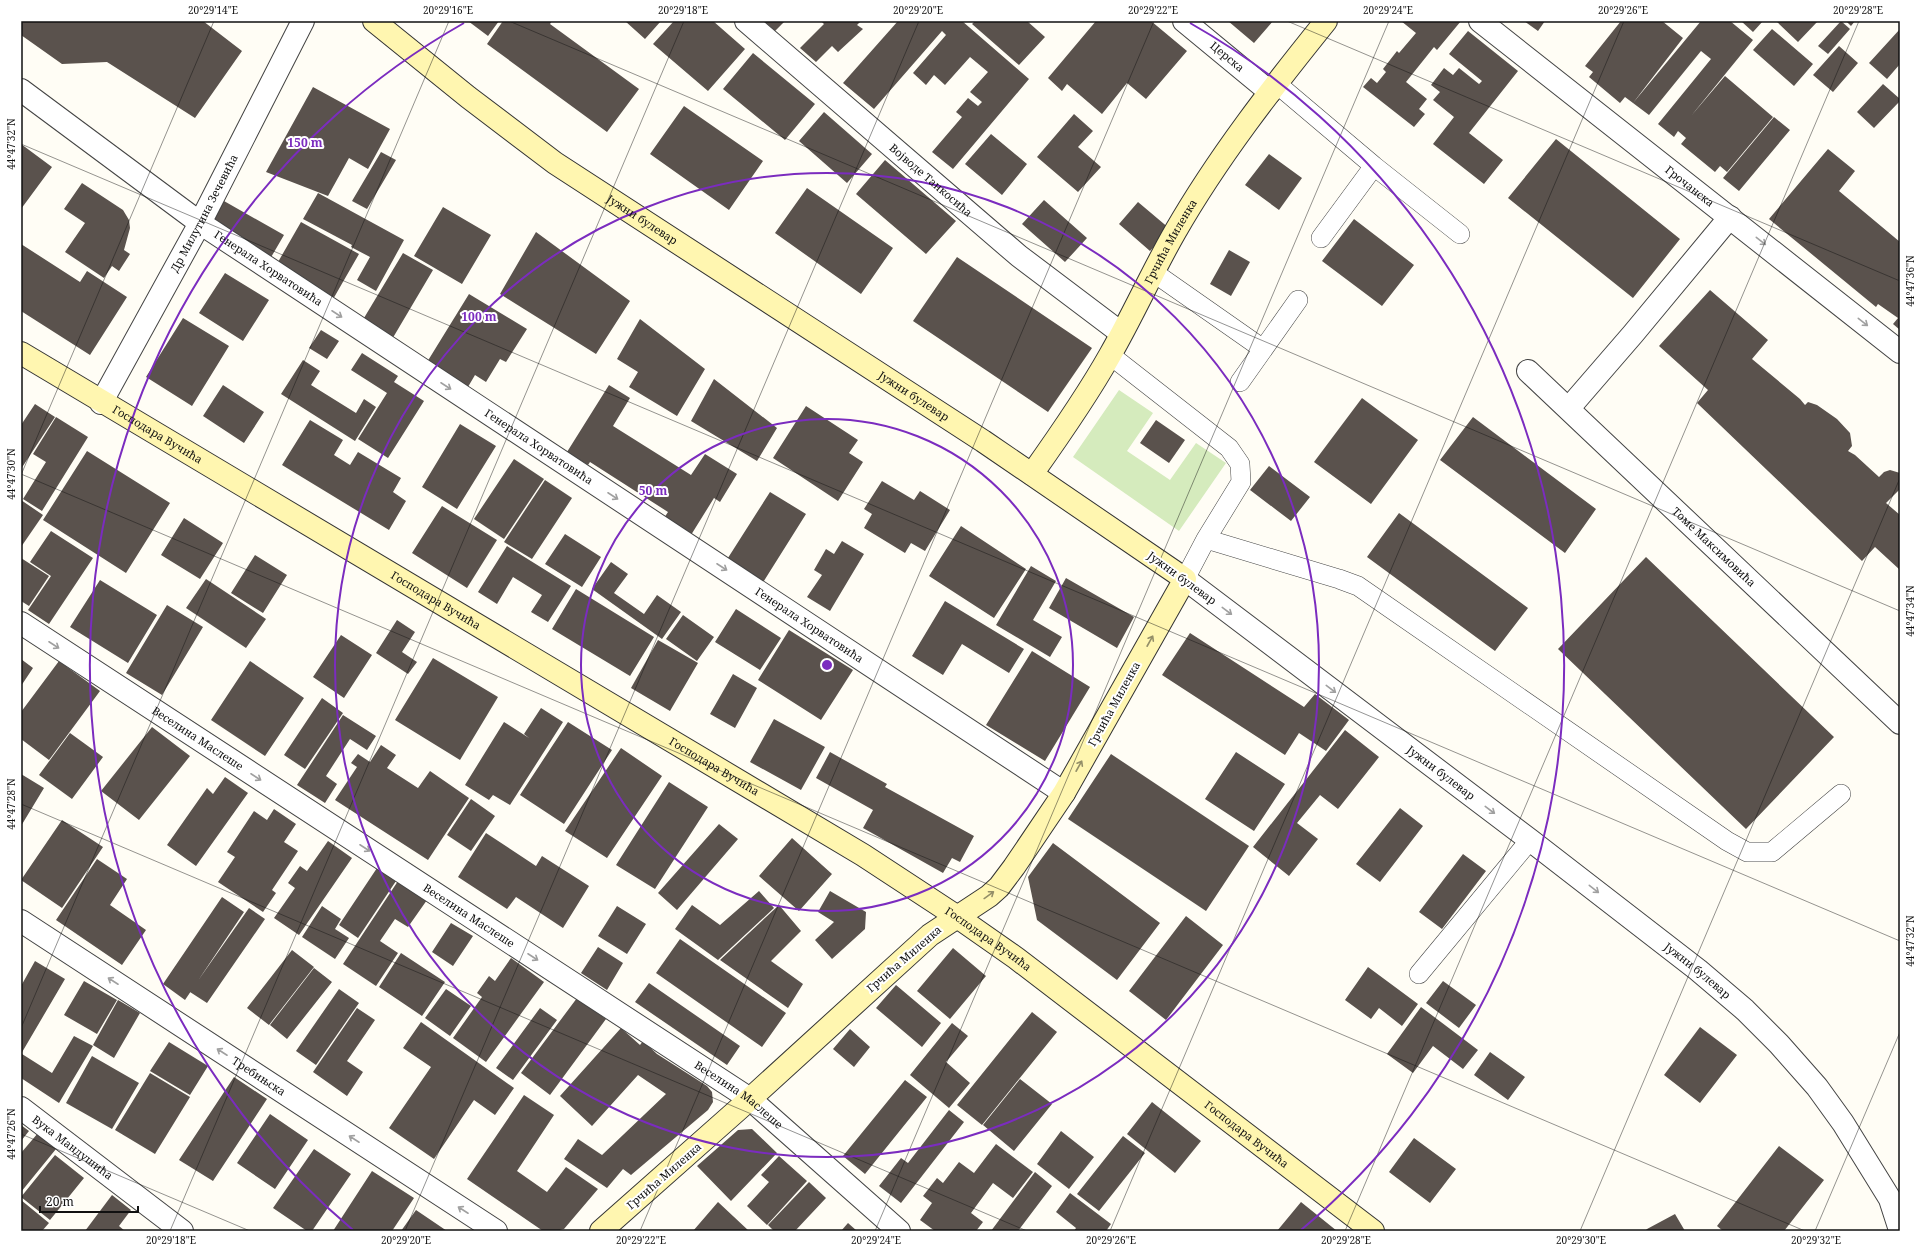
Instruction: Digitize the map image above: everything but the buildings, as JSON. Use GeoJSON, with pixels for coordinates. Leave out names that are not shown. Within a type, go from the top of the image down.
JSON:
{"type":"FeatureCollection","features":[{"type":"Feature","properties":{"kind":"main road","name":"Јужни булевар"},"geometry":{"type":"LineString","coordinates":[[374,21],[468,97],[555,163],[1032,474],[1185,579]]}},
{"type":"Feature","properties":{"kind":"main road","name":"Грчића Миленка"},"geometry":{"type":"LineString","coordinates":[[1032,474],[1056,441],[1110,355],[1175,232],[1216,167],[1273,88],[1326,21]]}},
{"type":"Feature","properties":{"kind":"main road","name":"Господара Вучића"},"geometry":{"type":"LineString","coordinates":[[21,353],[102,403],[857,852],[956,916],[1016,958],[1373,1231]]}},
{"type":"Feature","properties":{"kind":"main road","name":"Грчића Миленка"},"geometry":{"type":"LineString","coordinates":[[601,1231],[750,1099],[908,954],[930,935],[956,916],[989,896],[999,887],[1064,793],[1185,579]]}},
{"type":"Feature","properties":{"kind":"street","name":"Др Милутина Зечевића"},"geometry":{"type":"LineString","coordinates":[[102,403],[200,223],[303,21]]}},
{"type":"Feature","properties":{"kind":"street","name":"Војводе Танкосића"},"geometry":{"type":"LineString","coordinates":[[746,21],[1019,256],[1121,333]]}},
{"type":"Feature","properties":{"kind":"street","name":"Церска"},"geometry":{"type":"LineString","coordinates":[[1184,21],[1273,88]]}},
{"type":"Feature","properties":{"kind":"street","name":"Грочанска"},"geometry":{"type":"LineString","coordinates":[[1480,21],[1900,352]]}},
{"type":"Feature","properties":{"kind":"street","name":"Генерала Хорватовића"},"geometry":{"type":"LineString","coordinates":[[21,90],[200,223],[1064,793]]}},
{"type":"Feature","properties":{"kind":"street"},"geometry":{"type":"LineString","coordinates":[[1569,408],[1633,334],[1730,217]]}},
{"type":"Feature","properties":{"kind":"street","name":"Томе Максимовића"},"geometry":{"type":"LineString","coordinates":[[1528,371],[1569,408],[1900,723]]}},
{"type":"Feature","properties":{"kind":"street","name":"Јужни булевар"},"geometry":{"type":"LineString","coordinates":[[1185,579],[1530,840],[1698,970],[1745,1010],[1779,1044],[1817,1087],[1843,1123],[1890,1199],[1900,1230]]}},
{"type":"Feature","properties":{"kind":"street","name":"Веселина Маслеше"},"geometry":{"type":"LineString","coordinates":[[21,623],[750,1099],[899,1231]]}},
{"type":"Feature","properties":{"kind":"street","name":"Требињска"},"geometry":{"type":"LineString","coordinates":[[21,921],[496,1231]]}},
{"type":"Feature","properties":{"kind":"street","name":"Вука Мандушића"},"geometry":{"type":"LineString","coordinates":[[21,1108],[182,1231]]}},
{"type":"Feature","properties":{"kind":"lane"},"geometry":{"type":"LineString","coordinates":[[1273,88],[1460,234]]}},
{"type":"Feature","properties":{"kind":"lane"},"geometry":{"type":"LineString","coordinates":[[1321,238],[1374,166]]}},
{"type":"Feature","properties":{"kind":"lane"},"geometry":{"type":"LineString","coordinates":[[1153,272],[1263,349]]}},
{"type":"Feature","properties":{"kind":"lane"},"geometry":{"type":"LineString","coordinates":[[1240,382],[1298,300]]}},
{"type":"Feature","properties":{"kind":"lane"},"geometry":{"type":"LineString","coordinates":[[1110,355],[1229,448],[1240,464],[1241,482],[1206,539],[1185,579]]}},
{"type":"Feature","properties":{"kind":"lane"},"geometry":{"type":"LineString","coordinates":[[1206,539],[1358,586],[1727,841],[1747,852],[1772,852],[1841,794]]}},
{"type":"Feature","properties":{"kind":"lane"},"geometry":{"type":"LineString","coordinates":[[1418,974],[1530,840]]}},
{"type":"Feature","properties":{"kind":"green space"},"geometry":{"type":"Polygon","coordinates":[[[1119,390],[1153,413],[1127,451],[1170,480],[1196,443],[1226,463],[1179,531],[1073,457],[1119,390]]]}}]}
